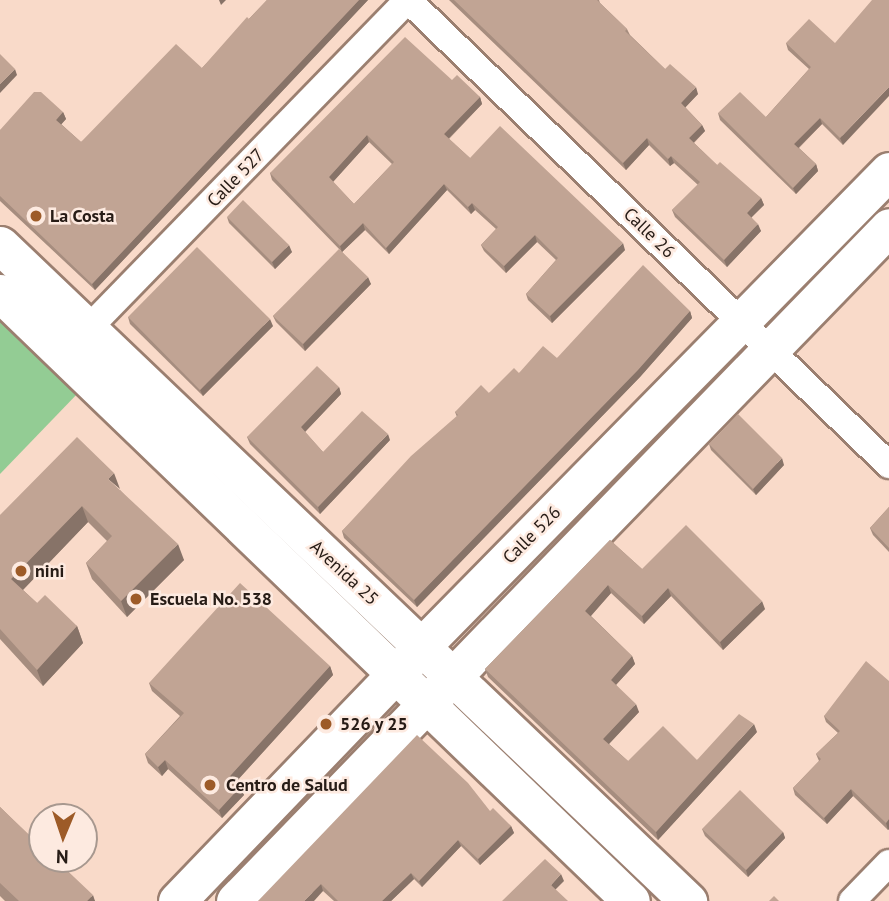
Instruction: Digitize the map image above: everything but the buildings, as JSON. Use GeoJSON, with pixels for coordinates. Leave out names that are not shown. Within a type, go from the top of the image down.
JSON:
{"type":"FeatureCollection","features":[{"type":"Feature","properties":{"kind":"main road","name":"Calle 526"},"geometry":{"type":"LineString","coordinates":[[177,901],[422,646],[889,171]]}},
{"type":"Feature","properties":{"kind":"main road"},"geometry":{"type":"LineString","coordinates":[[235,901],[889,227]]}},
{"type":"Feature","properties":{"kind":"main road","name":"Avenida 25"},"geometry":{"type":"LineString","coordinates":[[0,245],[76,342],[398,674],[631,901]]}},
{"type":"Feature","properties":{"kind":"main road","name":"Avenida 25"},"geometry":{"type":"LineString","coordinates":[[0,293],[76,342],[422,646],[688,901]]}},
{"type":"Feature","properties":{"kind":"street","name":"Calle 26"},"geometry":{"type":"LineString","coordinates":[[408,0],[889,465]]}},
{"type":"Feature","properties":{"kind":"street","name":"Calle 527"},"geometry":{"type":"LineString","coordinates":[[76,342],[408,0]]}},
{"type":"Feature","properties":{"kind":"street"},"geometry":{"type":"LineString","coordinates":[[852,901],[889,863]]}},
{"type":"Feature","properties":{"kind":"green space"},"geometry":{"type":"Polygon","coordinates":[[[0,313],[80,391],[0,474],[0,313]]]}},
{"type":"Feature","properties":{"kind":"place","name":"La Costa"},"geometry":{"type":"Point","coordinates":[36,216]}},
{"type":"Feature","properties":{"kind":"place","name":"nini"},"geometry":{"type":"Point","coordinates":[21,571]}},
{"type":"Feature","properties":{"kind":"place","name":"Escuela No. 538"},"geometry":{"type":"Point","coordinates":[136,599]}},
{"type":"Feature","properties":{"kind":"place","name":"526 y 25"},"geometry":{"type":"Point","coordinates":[326,724]}},
{"type":"Feature","properties":{"kind":"place","name":"Centro de Salud"},"geometry":{"type":"Point","coordinates":[210,785]}}]}
